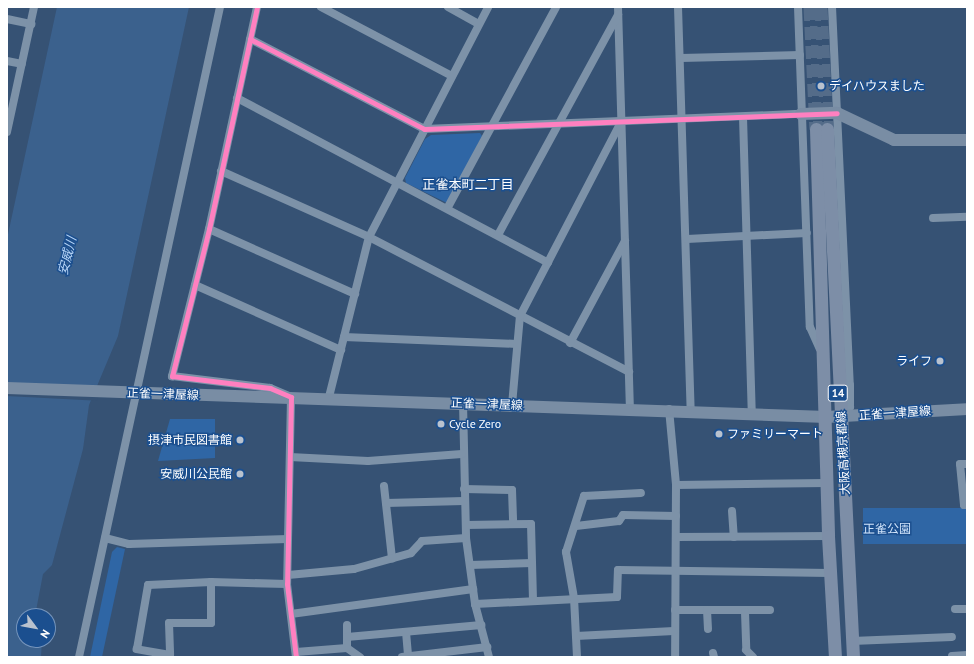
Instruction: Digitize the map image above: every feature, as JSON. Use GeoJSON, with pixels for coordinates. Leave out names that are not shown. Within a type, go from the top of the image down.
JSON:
{"type":"FeatureCollection","features":[{"type":"Feature","properties":{"kind":"main road"},"geometry":{"type":"LineString","coordinates":[[802,114],[837,113],[894,140],[967,140]]}},
{"type":"Feature","properties":{"kind":"main road","name":"大阪高槻京都線"},"geometry":{"type":"LineString","coordinates":[[835,657],[828,536],[826,417],[823,355],[821,129],[842,416],[852,657]]}},
{"type":"Feature","properties":{"kind":"main road","name":"正雀一津屋線"},"geometry":{"type":"LineString","coordinates":[[7,388],[123,393],[329,397],[512,405],[669,409],[752,412],[826,417],[967,409]]}},
{"type":"Feature","properties":{"kind":"street"},"geometry":{"type":"LineString","coordinates":[[7,132],[10,108],[22,64],[34,7]]}},
{"type":"Feature","properties":{"kind":"street"},"geometry":{"type":"LineString","coordinates":[[79,657],[135,393],[220,7]]}},
{"type":"Feature","properties":{"kind":"street"},"geometry":{"type":"LineString","coordinates":[[257,7],[209,229],[172,376],[270,388],[291,397],[288,580],[296,655],[347,648],[360,657]]}},
{"type":"Feature","properties":{"kind":"street"},"geometry":{"type":"LineString","coordinates":[[321,7],[452,76]]}},
{"type":"Feature","properties":{"kind":"street"},"geometry":{"type":"LineString","coordinates":[[448,7],[479,24]]}},
{"type":"Feature","properties":{"kind":"street"},"geometry":{"type":"LineString","coordinates":[[329,397],[369,237],[396,182],[488,7]]}},
{"type":"Feature","properties":{"kind":"street"},"geometry":{"type":"LineString","coordinates":[[448,207],[490,126],[556,7]]}},
{"type":"Feature","properties":{"kind":"street"},"geometry":{"type":"LineString","coordinates":[[678,7],[682,58],[682,119],[687,238],[691,410]]}},
{"type":"Feature","properties":{"kind":"street"},"geometry":{"type":"LineString","coordinates":[[798,7],[810,327],[823,355]]}},
{"type":"Feature","properties":{"kind":"street"},"geometry":{"type":"LineString","coordinates":[[832,7],[850,385],[850,407],[842,416]]}},
{"type":"Feature","properties":{"kind":"street"},"geometry":{"type":"LineString","coordinates":[[618,11],[630,408]]}},
{"type":"Feature","properties":{"kind":"street"},"geometry":{"type":"LineString","coordinates":[[498,235],[618,11]]}},
{"type":"Feature","properties":{"kind":"street"},"geometry":{"type":"LineString","coordinates":[[7,19],[31,24]]}},
{"type":"Feature","properties":{"kind":"street"},"geometry":{"type":"LineString","coordinates":[[250,39],[424,129],[802,114]]}},
{"type":"Feature","properties":{"kind":"street"},"geometry":{"type":"LineString","coordinates":[[682,58],[800,55]]}},
{"type":"Feature","properties":{"kind":"street"},"geometry":{"type":"LineString","coordinates":[[7,61],[22,64]]}},
{"type":"Feature","properties":{"kind":"street"},"geometry":{"type":"LineString","coordinates":[[237,98],[396,182],[448,207],[548,263]]}},
{"type":"Feature","properties":{"kind":"street"},"geometry":{"type":"LineString","coordinates":[[743,117],[752,412]]}},
{"type":"Feature","properties":{"kind":"street"},"geometry":{"type":"LineString","coordinates":[[512,405],[520,316],[622,121]]}},
{"type":"Feature","properties":{"kind":"street"},"geometry":{"type":"LineString","coordinates":[[221,171],[369,237],[570,343],[629,372]]}},
{"type":"Feature","properties":{"kind":"street"},"geometry":{"type":"LineString","coordinates":[[932,218],[967,217]]}},
{"type":"Feature","properties":{"kind":"street"},"geometry":{"type":"LineString","coordinates":[[209,229],[355,294]]}},
{"type":"Feature","properties":{"kind":"street"},"geometry":{"type":"LineString","coordinates":[[687,238],[807,233]]}},
{"type":"Feature","properties":{"kind":"street"},"geometry":{"type":"LineString","coordinates":[[570,343],[626,240]]}},
{"type":"Feature","properties":{"kind":"street"},"geometry":{"type":"LineString","coordinates":[[195,285],[341,350]]}},
{"type":"Feature","properties":{"kind":"street"},"geometry":{"type":"LineString","coordinates":[[344,337],[517,344]]}},
{"type":"Feature","properties":{"kind":"street"},"geometry":{"type":"LineString","coordinates":[[463,403],[462,454],[466,538],[475,604],[489,657]]}},
{"type":"Feature","properties":{"kind":"street"},"geometry":{"type":"LineString","coordinates":[[669,409],[676,485],[675,657]]}},
{"type":"Feature","properties":{"kind":"street"},"geometry":{"type":"LineString","coordinates":[[290,457],[368,461],[462,454]]}},
{"type":"Feature","properties":{"kind":"street"},"geometry":{"type":"LineString","coordinates":[[967,464],[960,464],[964,505],[967,505]]}},
{"type":"Feature","properties":{"kind":"street"},"geometry":{"type":"LineString","coordinates":[[676,485],[827,483]]}},
{"type":"Feature","properties":{"kind":"street"},"geometry":{"type":"LineString","coordinates":[[384,486],[392,559]]}},
{"type":"Feature","properties":{"kind":"street"},"geometry":{"type":"LineString","coordinates":[[464,489],[512,490],[513,524]]}},
{"type":"Feature","properties":{"kind":"street"},"geometry":{"type":"LineString","coordinates":[[577,657],[574,598],[566,552],[576,526],[584,496],[641,494]]}},
{"type":"Feature","properties":{"kind":"street"},"geometry":{"type":"LineString","coordinates":[[386,503],[464,501]]}},
{"type":"Feature","properties":{"kind":"street"},"geometry":{"type":"LineString","coordinates":[[732,511],[734,537]]}},
{"type":"Feature","properties":{"kind":"street"},"geometry":{"type":"LineString","coordinates":[[576,526],[619,521],[623,515],[676,516]]}},
{"type":"Feature","properties":{"kind":"street"},"geometry":{"type":"LineString","coordinates":[[466,525],[531,524],[533,601]]}},
{"type":"Feature","properties":{"kind":"street"},"geometry":{"type":"LineString","coordinates":[[676,537],[828,536]]}},
{"type":"Feature","properties":{"kind":"street"},"geometry":{"type":"LineString","coordinates":[[105,538],[128,544],[288,539]]}},
{"type":"Feature","properties":{"kind":"street"},"geometry":{"type":"LineString","coordinates":[[211,582],[211,623],[169,623],[170,656],[137,649],[148,585],[211,582],[288,580],[354,569],[392,559],[411,553],[422,541],[466,538]]}},
{"type":"Feature","properties":{"kind":"street"},"geometry":{"type":"LineString","coordinates":[[470,566],[532,563]]}},
{"type":"Feature","properties":{"kind":"street"},"geometry":{"type":"LineString","coordinates":[[475,604],[618,597],[618,570],[675,574],[830,573]]}},
{"type":"Feature","properties":{"kind":"street"},"geometry":{"type":"LineString","coordinates":[[291,614],[473,588]]}},
{"type":"Feature","properties":{"kind":"street"},"geometry":{"type":"LineString","coordinates":[[955,609],[967,609]]}},
{"type":"Feature","properties":{"kind":"street"},"geometry":{"type":"LineString","coordinates":[[675,610],[745,612],[770,610]]}},
{"type":"Feature","properties":{"kind":"street"},"geometry":{"type":"LineString","coordinates":[[707,610],[708,629]]}},
{"type":"Feature","properties":{"kind":"street"},"geometry":{"type":"LineString","coordinates":[[745,612],[746,650],[753,657]]}},
{"type":"Feature","properties":{"kind":"street"},"geometry":{"type":"LineString","coordinates":[[347,625],[347,648]]}},
{"type":"Feature","properties":{"kind":"street"},"geometry":{"type":"LineString","coordinates":[[347,637],[481,625]]}},
{"type":"Feature","properties":{"kind":"street"},"geometry":{"type":"LineString","coordinates":[[576,636],[674,631]]}},
{"type":"Feature","properties":{"kind":"street"},"geometry":{"type":"LineString","coordinates":[[406,632],[408,656]]}},
{"type":"Feature","properties":{"kind":"street"},"geometry":{"type":"LineString","coordinates":[[852,641],[952,637]]}},
{"type":"Feature","properties":{"kind":"street"},"geometry":{"type":"LineString","coordinates":[[402,657],[487,647]]}},
{"type":"Feature","properties":{"kind":"street"},"geometry":{"type":"LineString","coordinates":[[952,656],[967,655]]}},
{"type":"Feature","properties":{"kind":"green space"},"geometry":{"type":"Polygon","coordinates":[[[480,133],[482,136],[447,203],[406,183],[405,178],[425,139],[431,135],[480,133]]]}},
{"type":"Feature","properties":{"kind":"green space"},"geometry":{"type":"Polygon","coordinates":[[[170,419],[215,419],[215,458],[158,461],[170,419]]]}},
{"type":"Feature","properties":{"kind":"green space","name":"正雀公園"},"geometry":{"type":"Polygon","coordinates":[[[863,508],[967,508],[967,544],[863,544],[863,508]]]}},
{"type":"Feature","properties":{"kind":"green space"},"geometry":{"type":"Polygon","coordinates":[[[117,547],[125,549],[102,657],[90,657],[112,552],[117,547]]]}},
{"type":"Feature","properties":{"kind":"water","name":"安威川"},"geometry":{"type":"Polygon","coordinates":[[[57,7],[189,7],[118,336],[89,405],[83,449],[52,565],[43,574],[37,608],[16,608],[16,648],[42,648],[41,657],[7,657],[7,239],[57,7]]]}},
{"type":"Feature","properties":{"kind":"pier"},"geometry":{"type":"Polygon","coordinates":[[[7,383],[98,388],[97,401],[7,396],[7,383]]]}},
{"type":"Feature","properties":{"kind":"tunnel"},"geometry":{"type":"LineString","coordinates":[[810,7],[816,129]]}},
{"type":"Feature","properties":{"kind":"tunnel"},"geometry":{"type":"LineString","coordinates":[[821,7],[827,129]]}},
{"type":"Feature","properties":{"kind":"cycle path"},"geometry":{"type":"LineString","coordinates":[[257,7],[209,229],[172,376],[270,388],[291,397],[287,584],[296,657]]}},
{"type":"Feature","properties":{"kind":"cycle path"},"geometry":{"type":"LineString","coordinates":[[250,39],[424,129],[837,113]]}},
{"type":"Feature","properties":{"kind":"place","name":"デイハウスました"},"geometry":{"type":"Point","coordinates":[821,86]}},
{"type":"Feature","properties":{"kind":"place","name":"ライフ"},"geometry":{"type":"Point","coordinates":[940,361]}},
{"type":"Feature","properties":{"kind":"place","name":"Cycle Zero"},"geometry":{"type":"Point","coordinates":[441,424]}},
{"type":"Feature","properties":{"kind":"place","name":"ファミリーマート"},"geometry":{"type":"Point","coordinates":[719,434]}},
{"type":"Feature","properties":{"kind":"place","name":"摂津市民図書館"},"geometry":{"type":"Point","coordinates":[240,440]}},
{"type":"Feature","properties":{"kind":"place","name":"安威川公民館"},"geometry":{"type":"Point","coordinates":[240,474]}},
{"type":"Feature","properties":{"kind":"district","name":"正雀本町二丁目"},"geometry":{"type":"Point","coordinates":[468,185]}}]}
